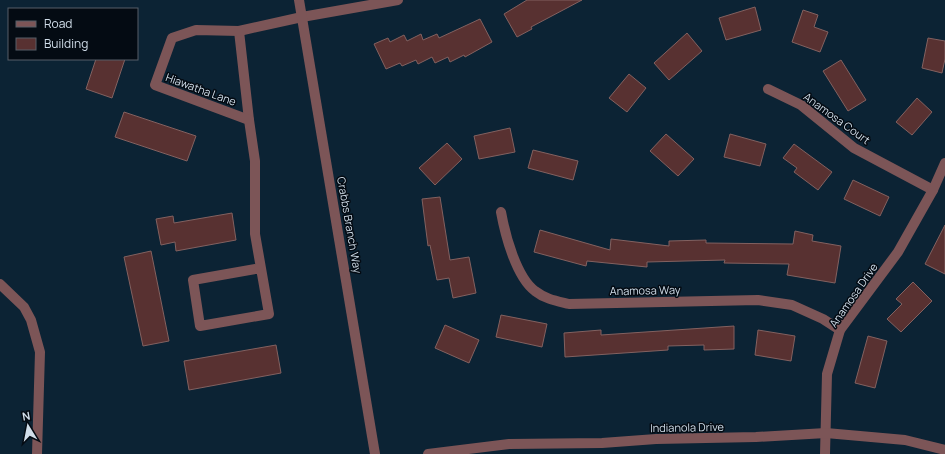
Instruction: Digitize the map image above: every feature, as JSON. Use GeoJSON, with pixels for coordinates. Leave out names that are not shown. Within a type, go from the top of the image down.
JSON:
{"type":"FeatureCollection","features":[{"type":"Feature","properties":{"kind":"street","name":"Crabbs Branch Way"},"geometry":{"type":"LineString","coordinates":[[299,0],[375,454]]}},
{"type":"Feature","properties":{"kind":"street","name":"Hiawatha Lane"},"geometry":{"type":"LineString","coordinates":[[249,120],[155,85],[172,38],[196,30],[239,31],[302,17],[398,0]]}},
{"type":"Feature","properties":{"kind":"street"},"geometry":{"type":"LineString","coordinates":[[239,31],[255,161],[256,234],[269,314],[200,326],[193,280],[261,268]]}},
{"type":"Feature","properties":{"kind":"street","name":"Anamosa Court"},"geometry":{"type":"LineString","coordinates":[[768,89],[801,105],[854,148],[933,190]]}},
{"type":"Feature","properties":{"kind":"street","name":"Anamosa Drive"},"geometry":{"type":"LineString","coordinates":[[825,454],[827,374],[840,330],[898,252],[933,190],[945,163]]}},
{"type":"Feature","properties":{"kind":"street","name":"Anamosa Way"},"geometry":{"type":"LineString","coordinates":[[500,212],[508,245],[523,276],[533,290],[548,299],[569,304],[758,300],[792,305],[823,319],[840,330]]}},
{"type":"Feature","properties":{"kind":"street"},"geometry":{"type":"LineString","coordinates":[[0,284],[24,307],[31,320],[40,352],[37,454]]}},
{"type":"Feature","properties":{"kind":"street","name":"Indianola Drive"},"geometry":{"type":"LineString","coordinates":[[428,454],[509,444],[602,443],[656,439],[756,437],[826,433],[905,440],[945,450]]}},
{"type":"Feature","properties":{"kind":"building"},"geometry":{"type":"Polygon","coordinates":[[[527,0],[582,0],[531,27],[532,29],[517,37],[504,14],[527,0]]]}},
{"type":"Feature","properties":{"kind":"building"},"geometry":{"type":"Polygon","coordinates":[[[755,7],[761,30],[726,40],[719,18],[755,7]]]}},
{"type":"Feature","properties":{"kind":"building"},"geometry":{"type":"Polygon","coordinates":[[[803,10],[818,15],[814,27],[828,32],[820,52],[792,42],[803,10]]]}},
{"type":"Feature","properties":{"kind":"building"},"geometry":{"type":"Polygon","coordinates":[[[480,19],[492,42],[465,57],[464,55],[450,62],[448,57],[435,63],[432,57],[418,64],[416,60],[402,66],[400,63],[386,69],[374,44],[388,38],[390,42],[404,35],[407,41],[421,34],[423,40],[437,34],[439,38],[480,19]]]}},
{"type":"Feature","properties":{"kind":"building"},"geometry":{"type":"Polygon","coordinates":[[[687,33],[702,51],[669,80],[654,63],[687,33]]]}},
{"type":"Feature","properties":{"kind":"building"},"geometry":{"type":"Polygon","coordinates":[[[928,38],[945,41],[945,59],[942,73],[922,68],[928,38]]]}},
{"type":"Feature","properties":{"kind":"building"},"geometry":{"type":"Polygon","coordinates":[[[96,60],[125,60],[112,98],[86,89],[96,60]]]}},
{"type":"Feature","properties":{"kind":"building"},"geometry":{"type":"Polygon","coordinates":[[[841,60],[866,100],[848,111],[823,71],[841,60]]]}},
{"type":"Feature","properties":{"kind":"building"},"geometry":{"type":"Polygon","coordinates":[[[629,74],[646,88],[627,112],[609,98],[629,74]]]}},
{"type":"Feature","properties":{"kind":"building"},"geometry":{"type":"Polygon","coordinates":[[[917,98],[932,112],[912,135],[896,122],[917,98]]]}},
{"type":"Feature","properties":{"kind":"building"},"geometry":{"type":"Polygon","coordinates":[[[124,112],[196,136],[187,161],[115,137],[124,112]]]}},
{"type":"Feature","properties":{"kind":"building"},"geometry":{"type":"Polygon","coordinates":[[[510,128],[515,152],[479,159],[474,136],[510,128]]]}},
{"type":"Feature","properties":{"kind":"building"},"geometry":{"type":"Polygon","coordinates":[[[666,134],[694,159],[678,176],[650,151],[666,134]]]}},
{"type":"Feature","properties":{"kind":"building"},"geometry":{"type":"Polygon","coordinates":[[[730,134],[766,144],[760,166],[724,157],[730,134]]]}},
{"type":"Feature","properties":{"kind":"building"},"geometry":{"type":"Polygon","coordinates":[[[447,143],[462,159],[435,185],[419,168],[447,143]]]}},
{"type":"Feature","properties":{"kind":"building"},"geometry":{"type":"Polygon","coordinates":[[[794,144],[832,172],[818,190],[794,172],[797,168],[783,158],[794,144]]]}},
{"type":"Feature","properties":{"kind":"building"},"geometry":{"type":"Polygon","coordinates":[[[533,150],[578,161],[573,180],[528,168],[533,150]]]}},
{"type":"Feature","properties":{"kind":"building"},"geometry":{"type":"Polygon","coordinates":[[[853,180],[889,197],[880,216],[844,199],[853,180]]]}},
{"type":"Feature","properties":{"kind":"building"},"geometry":{"type":"Polygon","coordinates":[[[440,197],[450,260],[469,257],[476,293],[453,298],[449,278],[437,280],[430,245],[428,246],[422,199],[440,197]]]}},
{"type":"Feature","properties":{"kind":"building"},"geometry":{"type":"Polygon","coordinates":[[[232,213],[236,240],[176,251],[175,242],[161,245],[156,219],[173,216],[174,223],[232,213]]]}},
{"type":"Feature","properties":{"kind":"building"},"geometry":{"type":"Polygon","coordinates":[[[945,225],[945,274],[925,264],[945,225]]]}},
{"type":"Feature","properties":{"kind":"building"},"geometry":{"type":"Polygon","coordinates":[[[540,230],[610,250],[611,239],[669,246],[669,241],[706,240],[706,243],[793,244],[795,231],[813,235],[812,241],[841,246],[835,283],[787,275],[789,264],[724,263],[725,260],[647,262],[647,267],[587,261],[586,266],[534,252],[540,230]]]}},
{"type":"Feature","properties":{"kind":"building"},"geometry":{"type":"Polygon","coordinates":[[[151,251],[169,341],[143,346],[124,257],[151,251]]]}},
{"type":"Feature","properties":{"kind":"building"},"geometry":{"type":"Polygon","coordinates":[[[913,282],[932,301],[901,332],[887,319],[902,304],[896,299],[913,282]]]}},
{"type":"Feature","properties":{"kind":"building"},"geometry":{"type":"Polygon","coordinates":[[[501,315],[547,324],[542,347],[496,337],[501,315]]]}},
{"type":"Feature","properties":{"kind":"building"},"geometry":{"type":"Polygon","coordinates":[[[445,325],[479,340],[469,363],[435,348],[445,325]]]}},
{"type":"Feature","properties":{"kind":"building"},"geometry":{"type":"Polygon","coordinates":[[[734,326],[734,349],[704,350],[704,345],[668,346],[668,350],[565,357],[564,333],[601,330],[601,335],[734,326]]]}},
{"type":"Feature","properties":{"kind":"building"},"geometry":{"type":"Polygon","coordinates":[[[758,330],[795,336],[791,361],[755,355],[758,330]]]}},
{"type":"Feature","properties":{"kind":"building"},"geometry":{"type":"Polygon","coordinates":[[[868,336],[887,341],[875,388],[855,383],[868,336]]]}},
{"type":"Feature","properties":{"kind":"building"},"geometry":{"type":"Polygon","coordinates":[[[276,345],[281,373],[189,390],[184,361],[276,345]]]}}]}
